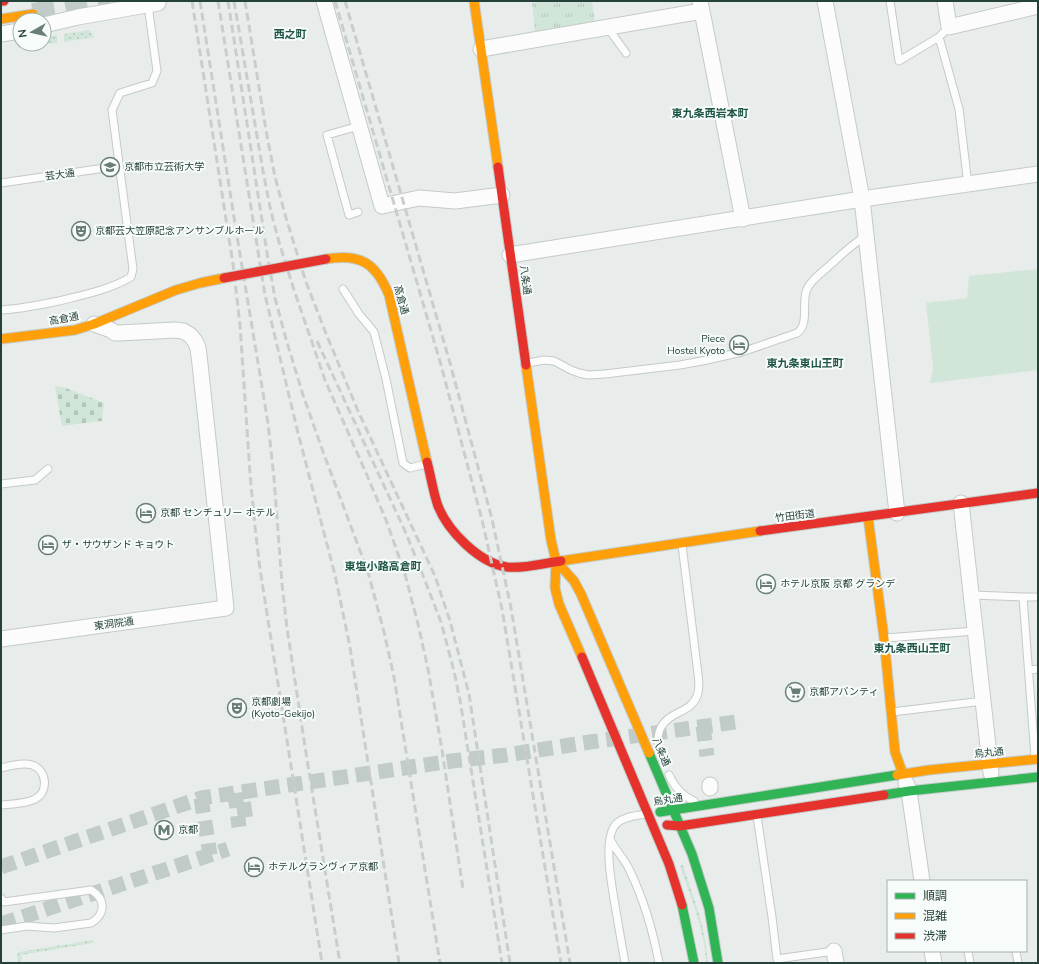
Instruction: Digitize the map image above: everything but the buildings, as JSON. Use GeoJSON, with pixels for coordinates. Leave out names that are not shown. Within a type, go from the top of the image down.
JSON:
{"type":"FeatureCollection","features":[{"type":"Feature","properties":{"kind":"main road","name":"八条通"},"geometry":{"type":"LineString","coordinates":[[474,1],[551,540],[556,561],[555,588],[559,604],[669,864],[685,915],[694,963]]}},
{"type":"Feature","properties":{"kind":"main road"},"geometry":{"type":"LineString","coordinates":[[1,19],[12,17]]}},
{"type":"Feature","properties":{"kind":"main road","name":"高倉通"},"geometry":{"type":"LineString","coordinates":[[1,339],[75,330],[94,324],[176,290],[200,283],[326,259],[346,257],[364,261],[382,277],[386,286],[437,503],[444,520],[456,535],[472,549],[484,558],[498,565],[518,567],[556,561]]}},
{"type":"Feature","properties":{"kind":"main road","name":"竹田街道"},"geometry":{"type":"LineString","coordinates":[[556,561],[1038,493]]}},
{"type":"Feature","properties":{"kind":"main road"},"geometry":{"type":"LineString","coordinates":[[868,517],[884,638],[895,752],[903,774]]}},
{"type":"Feature","properties":{"kind":"main road","name":"八条通"},"geometry":{"type":"LineString","coordinates":[[556,561],[574,581],[581,594],[692,854],[709,908],[718,963]]}},
{"type":"Feature","properties":{"kind":"main road","name":"烏丸通"},"geometry":{"type":"LineString","coordinates":[[648,814],[930,770],[1037,759]]}},
{"type":"Feature","properties":{"kind":"main road","name":"烏丸通"},"geometry":{"type":"LineString","coordinates":[[648,814],[660,823],[680,826],[756,816],[909,791],[1038,777]]}},
{"type":"Feature","properties":{"kind":"street"},"geometry":{"type":"LineString","coordinates":[[324,1],[382,206],[419,198],[455,202],[502,195]]}},
{"type":"Feature","properties":{"kind":"street"},"geometry":{"type":"LineString","coordinates":[[824,1],[862,199],[897,513]]}},
{"type":"Feature","properties":{"kind":"street"},"geometry":{"type":"LineString","coordinates":[[945,1],[944,32],[1019,5],[1038,6]]}},
{"type":"Feature","properties":{"kind":"street"},"geometry":{"type":"LineString","coordinates":[[52,23],[153,3]]}},
{"type":"Feature","properties":{"kind":"street"},"geometry":{"type":"LineString","coordinates":[[481,49],[608,28],[701,6],[743,219]]}},
{"type":"Feature","properties":{"kind":"street"},"geometry":{"type":"LineString","coordinates":[[1,34],[12,32]]}},
{"type":"Feature","properties":{"kind":"street"},"geometry":{"type":"LineString","coordinates":[[510,255],[862,199],[1038,174]]}},
{"type":"Feature","properties":{"kind":"street","name":"東洞院通"},"geometry":{"type":"LineString","coordinates":[[1,640],[226,608],[197,345],[190,335],[179,330],[115,333],[94,324]]}},
{"type":"Feature","properties":{"kind":"street"},"geometry":{"type":"LineString","coordinates":[[961,504],[992,782]]}},
{"type":"Feature","properties":{"kind":"street"},"geometry":{"type":"LineString","coordinates":[[903,774],[909,791],[922,880]]}},
{"type":"Feature","properties":{"kind":"street"},"geometry":{"type":"LineString","coordinates":[[932,952],[934,963]]}},
{"type":"Feature","properties":{"kind":"lane"},"geometry":{"type":"LineString","coordinates":[[890,1],[899,62],[944,32],[958,109],[968,185]]}},
{"type":"Feature","properties":{"kind":"lane"},"geometry":{"type":"LineString","coordinates":[[1,310],[32,307],[76,297],[122,283],[132,277],[133,269],[112,110],[120,93],[152,83],[157,71],[153,3]]}},
{"type":"Feature","properties":{"kind":"lane"},"geometry":{"type":"LineString","coordinates":[[608,28],[626,53]]}},
{"type":"Feature","properties":{"kind":"lane"},"geometry":{"type":"LineString","coordinates":[[358,212],[349,215],[327,135],[359,126]]}},
{"type":"Feature","properties":{"kind":"lane","name":"芸大通"},"geometry":{"type":"LineString","coordinates":[[1,183],[120,166]]}},
{"type":"Feature","properties":{"kind":"lane"},"geometry":{"type":"LineString","coordinates":[[526,364],[544,360],[554,360],[570,370],[579,373],[588,375],[604,374],[680,365],[707,360],[742,352],[797,333],[800,331],[804,318],[806,289],[851,246],[866,236]]}},
{"type":"Feature","properties":{"kind":"lane"},"geometry":{"type":"LineString","coordinates":[[344,289],[359,314],[374,332],[386,379],[403,463],[410,468],[428,464]]}},
{"type":"Feature","properties":{"kind":"lane"},"geometry":{"type":"LineString","coordinates":[[1,484],[35,480],[48,469]]}},
{"type":"Feature","properties":{"kind":"lane"},"geometry":{"type":"LineString","coordinates":[[681,543],[699,691],[696,700],[691,705],[664,722],[658,733],[659,748],[672,781],[682,794],[689,799],[705,805]]}},
{"type":"Feature","properties":{"kind":"lane"},"geometry":{"type":"LineString","coordinates":[[972,595],[1035,597]]}},
{"type":"Feature","properties":{"kind":"lane"},"geometry":{"type":"LineString","coordinates":[[1024,597],[1037,759]]}},
{"type":"Feature","properties":{"kind":"lane"},"geometry":{"type":"LineString","coordinates":[[884,638],[975,631]]}},
{"type":"Feature","properties":{"kind":"lane"},"geometry":{"type":"LineString","coordinates":[[1029,670],[1038,668]]}},
{"type":"Feature","properties":{"kind":"lane"},"geometry":{"type":"LineString","coordinates":[[891,712],[983,701]]}},
{"type":"Feature","properties":{"kind":"lane"},"geometry":{"type":"LineString","coordinates":[[1,768],[30,764],[39,769],[44,778],[44,788],[42,793],[34,800],[1,805]]}},
{"type":"Feature","properties":{"kind":"lane"},"geometry":{"type":"LineString","coordinates":[[625,963],[610,874],[610,839],[614,827],[622,820],[629,817],[648,814]]}},
{"type":"Feature","properties":{"kind":"lane"},"geometry":{"type":"LineString","coordinates":[[756,816],[777,959],[835,957]]}},
{"type":"Feature","properties":{"kind":"lane"},"geometry":{"type":"LineString","coordinates":[[610,839],[629,868],[641,895],[650,920],[659,963]]}},
{"type":"Feature","properties":{"kind":"lane"},"geometry":{"type":"LineString","coordinates":[[1,930],[27,926],[54,928],[91,923],[100,915],[102,909],[100,898],[91,890],[2,901]]}},
{"type":"Feature","properties":{"kind":"lane"},"geometry":{"type":"LineString","coordinates":[[968,952],[970,963]]}},
{"type":"Feature","properties":{"kind":"lane"},"geometry":{"type":"LineString","coordinates":[[1016,952],[1018,963]]}},
{"type":"Feature","properties":{"kind":"green space"},"geometry":{"type":"Polygon","coordinates":[[[545,1],[592,1],[595,23],[535,33],[532,3],[545,1]]]}},
{"type":"Feature","properties":{"kind":"green space"},"geometry":{"type":"Polygon","coordinates":[[[90,30],[94,37],[64,42],[64,34],[90,30]]]}},
{"type":"Feature","properties":{"kind":"green space"},"geometry":{"type":"Polygon","coordinates":[[[57,35],[57,43],[52,44],[52,36],[57,35]]]}},
{"type":"Feature","properties":{"kind":"green space"},"geometry":{"type":"Polygon","coordinates":[[[1038,269],[1038,370],[930,383],[933,368],[926,303],[967,298],[969,276],[1038,269]]]}},
{"type":"Feature","properties":{"kind":"green space"},"geometry":{"type":"Polygon","coordinates":[[[55,386],[63,387],[104,403],[102,421],[62,426],[55,386]]]}},
{"type":"Feature","properties":{"kind":"green space"},"geometry":{"type":"Polygon","coordinates":[[[683,865],[704,933],[708,963],[706,963],[700,926],[680,866],[683,865]]]}},
{"type":"Feature","properties":{"kind":"green space"},"geometry":{"type":"Polygon","coordinates":[[[93,940],[93,943],[21,955],[22,963],[18,963],[17,955],[19,952],[93,940]]]}},
{"type":"Feature","properties":{"kind":"tunnel"},"geometry":{"type":"LineString","coordinates":[[45,12],[110,1]]}},
{"type":"Feature","properties":{"kind":"tunnel"},"geometry":{"type":"LineString","coordinates":[[1,867],[201,798],[452,761],[506,755],[743,721]]}},
{"type":"Feature","properties":{"kind":"tunnel"},"geometry":{"type":"LineString","coordinates":[[703,726],[707,756]]}},
{"type":"Feature","properties":{"kind":"tunnel"},"geometry":{"type":"LineString","coordinates":[[235,793],[239,827]]}},
{"type":"Feature","properties":{"kind":"tunnel"},"geometry":{"type":"LineString","coordinates":[[201,798],[210,855]]}},
{"type":"Feature","properties":{"kind":"tunnel"},"geometry":{"type":"LineString","coordinates":[[237,811],[257,808]]}},
{"type":"Feature","properties":{"kind":"tunnel"},"geometry":{"type":"LineString","coordinates":[[1,924],[228,849]]}},
{"type":"Feature","properties":{"kind":"railway"},"geometry":{"type":"LineString","coordinates":[[192,1],[233,264],[240,325],[250,474],[260,569],[322,963]]}},
{"type":"Feature","properties":{"kind":"railway"},"geometry":{"type":"LineString","coordinates":[[200,1],[268,423],[287,628],[340,963]]}},
{"type":"Feature","properties":{"kind":"railway"},"geometry":{"type":"LineString","coordinates":[[218,1],[265,295],[298,433],[335,575],[350,647],[399,963]]}},
{"type":"Feature","properties":{"kind":"railway"},"geometry":{"type":"LineString","coordinates":[[228,1],[275,298],[303,395],[368,572],[384,632],[394,677],[440,963]]}},
{"type":"Feature","properties":{"kind":"railway"},"geometry":{"type":"LineString","coordinates":[[234,1],[263,171],[271,212],[279,242],[325,380],[386,520],[405,574],[418,624],[428,669],[442,750],[463,889]]}},
{"type":"Feature","properties":{"kind":"railway"},"geometry":{"type":"LineString","coordinates":[[245,1],[275,177],[306,282],[358,411],[435,576],[450,621],[469,694],[510,963]]}},
{"type":"Feature","properties":{"kind":"railway"},"geometry":{"type":"LineString","coordinates":[[335,1],[441,365],[482,520],[502,609],[561,963]]}},
{"type":"Feature","properties":{"kind":"railway"},"geometry":{"type":"LineString","coordinates":[[345,1],[450,363],[492,519],[511,608],[570,963]]}},
{"type":"Feature","properties":{"kind":"railway"},"geometry":{"type":"LineString","coordinates":[[317,341],[405,531],[441,622],[460,700],[502,963]]}},
{"type":"Feature","properties":{"kind":"traffic: fast"},"geometry":{"type":"LineString","coordinates":[[649,753],[692,854],[709,908],[718,963]]}},
{"type":"Feature","properties":{"kind":"traffic: fast"},"geometry":{"type":"LineString","coordinates":[[660,812],[897,775]]}},
{"type":"Feature","properties":{"kind":"traffic: fast"},"geometry":{"type":"LineString","coordinates":[[884,795],[1038,777]]}},
{"type":"Feature","properties":{"kind":"traffic: fast"},"geometry":{"type":"LineString","coordinates":[[682,905],[694,963]]}},
{"type":"Feature","properties":{"kind":"traffic: slow"},"geometry":{"type":"LineString","coordinates":[[474,1],[498,167]]}},
{"type":"Feature","properties":{"kind":"traffic: slow"},"geometry":{"type":"LineString","coordinates":[[1,19],[12,17]]}},
{"type":"Feature","properties":{"kind":"traffic: slow"},"geometry":{"type":"LineString","coordinates":[[326,259],[357,259],[372,268],[384,284],[389,295],[427,462]]}},
{"type":"Feature","properties":{"kind":"traffic: slow"},"geometry":{"type":"LineString","coordinates":[[1,339],[75,330],[94,324],[176,290],[224,278]]}},
{"type":"Feature","properties":{"kind":"traffic: slow"},"geometry":{"type":"LineString","coordinates":[[526,365],[551,540],[556,561],[555,588],[559,604],[582,657]]}},
{"type":"Feature","properties":{"kind":"traffic: slow"},"geometry":{"type":"LineString","coordinates":[[868,517],[884,638],[895,752],[903,774]]}},
{"type":"Feature","properties":{"kind":"traffic: slow"},"geometry":{"type":"LineString","coordinates":[[561,561],[760,531]]}},
{"type":"Feature","properties":{"kind":"traffic: slow"},"geometry":{"type":"LineString","coordinates":[[556,561],[574,581],[581,594],[649,753]]}},
{"type":"Feature","properties":{"kind":"traffic: slow"},"geometry":{"type":"LineString","coordinates":[[897,775],[929,770],[1038,759]]}},
{"type":"Feature","properties":{"kind":"traffic: jam"},"geometry":{"type":"LineString","coordinates":[[498,167],[526,365]]}},
{"type":"Feature","properties":{"kind":"traffic: jam"},"geometry":{"type":"LineString","coordinates":[[224,278],[326,259]]}},
{"type":"Feature","properties":{"kind":"traffic: jam"},"geometry":{"type":"LineString","coordinates":[[427,462],[436,501],[443,516],[457,535],[476,553],[496,564],[507,567],[527,567],[561,561]]}},
{"type":"Feature","properties":{"kind":"traffic: jam"},"geometry":{"type":"LineString","coordinates":[[760,531],[1038,493]]}},
{"type":"Feature","properties":{"kind":"traffic: jam"},"geometry":{"type":"LineString","coordinates":[[582,657],[669,864],[682,905]]}},
{"type":"Feature","properties":{"kind":"traffic: jam"},"geometry":{"type":"LineString","coordinates":[[667,825],[680,826],[884,795]]}},
{"type":"Feature","properties":{"kind":"place","name":"京都市立芸術大学"},"geometry":{"type":"Point","coordinates":[110,167]}},
{"type":"Feature","properties":{"kind":"place","name":"京都芸大笠原記念アンサンブルホール"},"geometry":{"type":"Point","coordinates":[81,231]}},
{"type":"Feature","properties":{"kind":"place","name":"Piece Hostel Kyoto"},"geometry":{"type":"Point","coordinates":[739,345]}},
{"type":"Feature","properties":{"kind":"place","name":"京都 センチュリー ホテル"},"geometry":{"type":"Point","coordinates":[146,513]}},
{"type":"Feature","properties":{"kind":"place","name":"ザ・サウザンド キョウト"},"geometry":{"type":"Point","coordinates":[48,545]}},
{"type":"Feature","properties":{"kind":"place","name":"ホテル京阪 京都 グランデ"},"geometry":{"type":"Point","coordinates":[766,584]}},
{"type":"Feature","properties":{"kind":"place","name":"京都アバンティ"},"geometry":{"type":"Point","coordinates":[795,692]}},
{"type":"Feature","properties":{"kind":"place","name":"京都劇場 (Kyoto-Gekijo)"},"geometry":{"type":"Point","coordinates":[237,708]}},
{"type":"Feature","properties":{"kind":"place","name":"京都"},"geometry":{"type":"Point","coordinates":[164,830]}},
{"type":"Feature","properties":{"kind":"place","name":"ホテルグランヴィア京都"},"geometry":{"type":"Point","coordinates":[254,867]}},
{"type":"Feature","properties":{"kind":"district","name":"西之町"},"geometry":{"type":"Point","coordinates":[290,34]}},
{"type":"Feature","properties":{"kind":"district","name":"東九条西岩本町"},"geometry":{"type":"Point","coordinates":[710,113]}},
{"type":"Feature","properties":{"kind":"district","name":"東九条東山王町"},"geometry":{"type":"Point","coordinates":[805,363]}},
{"type":"Feature","properties":{"kind":"district","name":"東塩小路高倉町"},"geometry":{"type":"Point","coordinates":[383,566]}},
{"type":"Feature","properties":{"kind":"district","name":"東九条西山王町"},"geometry":{"type":"Point","coordinates":[912,648]}}]}
